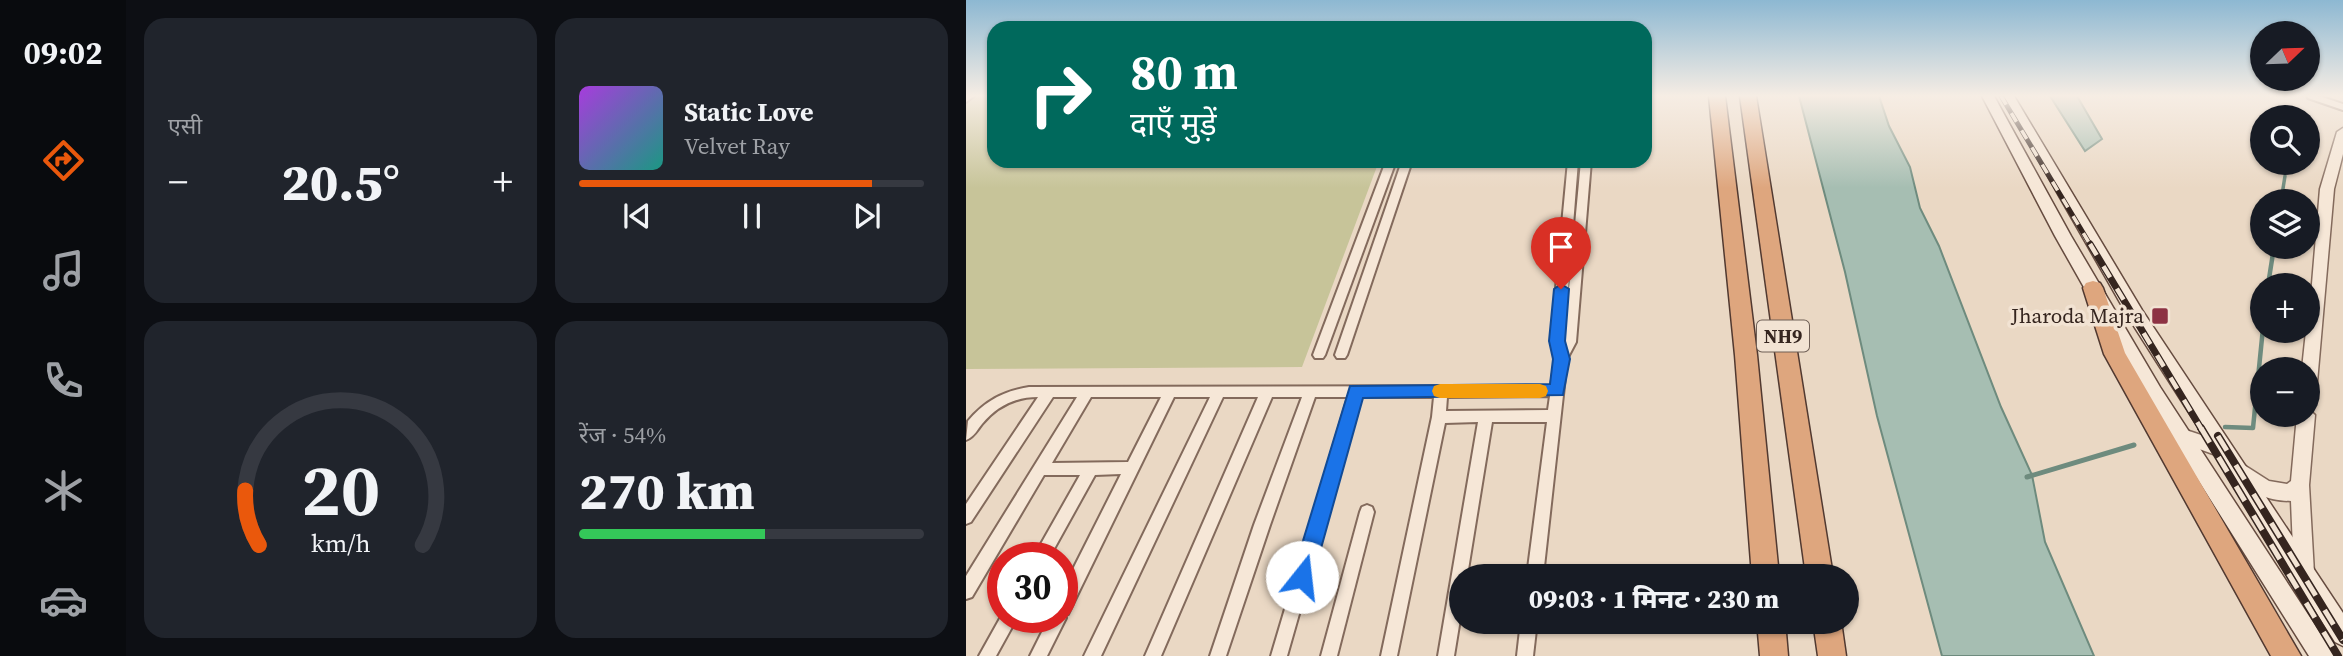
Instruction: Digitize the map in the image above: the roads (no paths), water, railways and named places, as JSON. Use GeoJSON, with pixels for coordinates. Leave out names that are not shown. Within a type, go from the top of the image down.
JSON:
{"type":"FeatureCollection","features":[{"type":"Feature","properties":{"kind":"highway","name":"NH9"},"geometry":{"type":"LineString","coordinates":[[1720,127],[1746,355],[1765,564]]}},
{"type":"Feature","properties":{"kind":"highway","name":"NH9"},"geometry":{"type":"LineString","coordinates":[[1753,127],[1818,564]]}},
{"type":"Feature","properties":{"kind":"highway"},"geometry":{"type":"LineString","coordinates":[[2093,288],[2115,354],[2287,656]]}},
{"type":"Feature","properties":{"kind":"highway"},"geometry":{"type":"LineString","coordinates":[[1772,634],[1774,656]]}},
{"type":"Feature","properties":{"kind":"highway"},"geometry":{"type":"LineString","coordinates":[[1829,634],[1832,656]]}},
{"type":"Feature","properties":{"kind":"main road"},"geometry":{"type":"LineString","coordinates":[[2005,127],[2093,288],[2180,435],[2323,656]]}},
{"type":"Feature","properties":{"kind":"main road"},"geometry":{"type":"LineString","coordinates":[[2026,127],[2136,315],[2305,579],[2336,616],[2343,634]]}},
{"type":"Feature","properties":{"kind":"street"},"geometry":{"type":"LineString","coordinates":[[2311,357],[2327,189],[2343,132]]}},
{"type":"Feature","properties":{"kind":"street"},"geometry":{"type":"LineString","coordinates":[[1319,355],[1388,168]]}},
{"type":"Feature","properties":{"kind":"street"},"geometry":{"type":"LineString","coordinates":[[1341,355],[1405,168]]}},
{"type":"Feature","properties":{"kind":"street"},"geometry":{"type":"LineString","coordinates":[[1562,359],[1557,341],[1572,168]]}},
{"type":"Feature","properties":{"kind":"street"},"geometry":{"type":"LineString","coordinates":[[1536,564],[1557,391],[1562,359],[1570,342],[1585,168]]}},
{"type":"Feature","properties":{"kind":"street"},"geometry":{"type":"LineString","coordinates":[[1153,656],[1267,391]]}},
{"type":"Feature","properties":{"kind":"street"},"geometry":{"type":"LineString","coordinates":[[1218,656],[1311,391]]}},
{"type":"Feature","properties":{"kind":"street"},"geometry":{"type":"LineString","coordinates":[[1279,656],[1356,391]]}},
{"type":"Feature","properties":{"kind":"street"},"geometry":{"type":"LineString","coordinates":[[1389,656],[1439,417],[1441,391]]}},
{"type":"Feature","properties":{"kind":"street"},"geometry":{"type":"LineString","coordinates":[[966,434],[979,416],[997,400],[1012,394],[1557,391]]}},
{"type":"Feature","properties":{"kind":"street"},"geometry":{"type":"LineString","coordinates":[[966,517],[1049,392]]}},
{"type":"Feature","properties":{"kind":"street"},"geometry":{"type":"LineString","coordinates":[[966,591],[1087,392]]}},
{"type":"Feature","properties":{"kind":"street"},"geometry":{"type":"LineString","coordinates":[[1078,576],[1170,392]]}},
{"type":"Feature","properties":{"kind":"street"},"geometry":{"type":"LineString","coordinates":[[1092,656],[1219,392]]}},
{"type":"Feature","properties":{"kind":"street"},"geometry":{"type":"LineString","coordinates":[[1439,417],[1554,416]]}},
{"type":"Feature","properties":{"kind":"street"},"geometry":{"type":"LineString","coordinates":[[1446,656],[1486,417]]}},
{"type":"Feature","properties":{"kind":"street"},"geometry":{"type":"LineString","coordinates":[[2305,427],[2300,485],[2305,579]]}},
{"type":"Feature","properties":{"kind":"street"},"geometry":{"type":"LineString","coordinates":[[2180,435],[2222,449],[2254,484],[2273,492],[2290,493],[2300,485]]}},
{"type":"Feature","properties":{"kind":"street"},"geometry":{"type":"LineString","coordinates":[[1040,469],[1132,468]]}},
{"type":"Feature","properties":{"kind":"street"},"geometry":{"type":"LineString","coordinates":[[1050,542],[1091,469]]}},
{"type":"Feature","properties":{"kind":"street"},"geometry":{"type":"LineString","coordinates":[[1329,656],[1367,512]]}},
{"type":"Feature","properties":{"kind":"street"},"geometry":{"type":"LineString","coordinates":[[987,656],[1000,633]]}},
{"type":"Feature","properties":{"kind":"street"},"geometry":{"type":"LineString","coordinates":[[1038,656],[1050,633]]}},
{"type":"Feature","properties":{"kind":"street"},"geometry":{"type":"LineString","coordinates":[[1525,656],[1528,634]]}},
{"type":"Feature","properties":{"kind":"waterway"},"geometry":{"type":"LineString","coordinates":[[2283,189],[2285,176]]}},
{"type":"Feature","properties":{"kind":"waterway"},"geometry":{"type":"LineString","coordinates":[[2270,273],[2272,259]]}},
{"type":"Feature","properties":{"kind":"waterway"},"geometry":{"type":"LineString","coordinates":[[2225,427],[2253,428],[2262,343]]}},
{"type":"Feature","properties":{"kind":"waterway"},"geometry":{"type":"LineString","coordinates":[[2027,477],[2134,445]]}},
{"type":"Feature","properties":{"kind":"railway"},"geometry":{"type":"LineString","coordinates":[[2019,127],[2091,246]]}},
{"type":"Feature","properties":{"kind":"railway"},"geometry":{"type":"LineString","coordinates":[[2090,244],[2202,430]]}},
{"type":"Feature","properties":{"kind":"railway"},"geometry":{"type":"LineString","coordinates":[[2201,428],[2338,656]]}},
{"type":"Feature","properties":{"kind":"railway"},"geometry":{"type":"LineString","coordinates":[[2218,436],[2343,640]]}},
{"type":"Feature","properties":{"kind":"place","name":"Jharoda Majra"},"geometry":{"type":"Point","coordinates":[2160,316]}}]}
